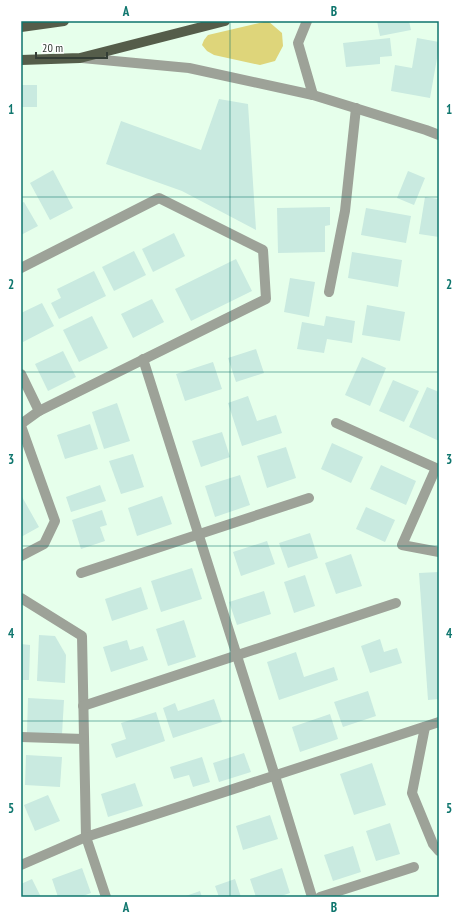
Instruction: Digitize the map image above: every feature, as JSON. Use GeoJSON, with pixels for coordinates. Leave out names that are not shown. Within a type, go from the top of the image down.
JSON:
{"type":"FeatureCollection","features":[{"type":"Feature","properties":{"kind":"main road"},"geometry":{"type":"LineString","coordinates":[[21,27],[64,21]]}},
{"type":"Feature","properties":{"kind":"main road"},"geometry":{"type":"LineString","coordinates":[[21,60],[80,58],[225,21]]}},
{"type":"Feature","properties":{"kind":"street"},"geometry":{"type":"LineString","coordinates":[[307,21],[298,43],[313,95]]}},
{"type":"Feature","properties":{"kind":"street"},"geometry":{"type":"LineString","coordinates":[[80,58],[189,68],[313,95],[439,135]]}},
{"type":"Feature","properties":{"kind":"street"},"geometry":{"type":"LineString","coordinates":[[329,292],[345,212],[356,108]]}},
{"type":"Feature","properties":{"kind":"street"},"geometry":{"type":"LineString","coordinates":[[21,268],[159,198],[263,250],[266,299],[39,411],[21,425],[56,521],[44,544],[21,556]]}},
{"type":"Feature","properties":{"kind":"street"},"geometry":{"type":"LineString","coordinates":[[143,359],[312,897]]}},
{"type":"Feature","properties":{"kind":"street"},"geometry":{"type":"LineString","coordinates":[[21,374],[39,411]]}},
{"type":"Feature","properties":{"kind":"street"},"geometry":{"type":"LineString","coordinates":[[336,422],[436,468],[402,545],[439,552]]}},
{"type":"Feature","properties":{"kind":"street"},"geometry":{"type":"LineString","coordinates":[[81,574],[309,498]]}},
{"type":"Feature","properties":{"kind":"street"},"geometry":{"type":"LineString","coordinates":[[21,598],[82,636],[86,837],[106,897]]}},
{"type":"Feature","properties":{"kind":"street"},"geometry":{"type":"LineString","coordinates":[[83,706],[396,603]]}},
{"type":"Feature","properties":{"kind":"street"},"geometry":{"type":"LineString","coordinates":[[21,865],[86,837],[439,722]]}},
{"type":"Feature","properties":{"kind":"street"},"geometry":{"type":"LineString","coordinates":[[424,727],[412,793],[432,844],[439,851]]}},
{"type":"Feature","properties":{"kind":"street"},"geometry":{"type":"LineString","coordinates":[[21,737],[84,739]]}},
{"type":"Feature","properties":{"kind":"street"},"geometry":{"type":"LineString","coordinates":[[320,897],[414,867]]}},
{"type":"Feature","properties":{"kind":"shaded area"},"geometry":{"type":"Polygon","coordinates":[[[268,21],[282,33],[283,46],[275,61],[260,65],[214,55],[207,51],[202,45],[208,35],[268,21]]]}},
{"type":"Feature","properties":{"kind":"building"},"geometry":{"type":"Polygon","coordinates":[[[377,21],[409,21],[411,30],[380,36],[377,21]]]}},
{"type":"Feature","properties":{"kind":"building"},"geometry":{"type":"Polygon","coordinates":[[[390,38],[392,56],[380,57],[380,64],[346,67],[343,43],[390,38]]]}},
{"type":"Feature","properties":{"kind":"building"},"geometry":{"type":"Polygon","coordinates":[[[417,38],[439,42],[430,98],[391,91],[395,65],[412,68],[417,38]]]}},
{"type":"Feature","properties":{"kind":"building"},"geometry":{"type":"Polygon","coordinates":[[[21,85],[37,85],[37,107],[21,107],[21,85]]]}},
{"type":"Feature","properties":{"kind":"building"},"geometry":{"type":"Polygon","coordinates":[[[219,99],[248,104],[256,230],[182,191],[106,164],[121,121],[201,150],[219,99]]]}},
{"type":"Feature","properties":{"kind":"building"},"geometry":{"type":"Polygon","coordinates":[[[53,170],[73,208],[50,220],[30,183],[53,170]]]}},
{"type":"Feature","properties":{"kind":"building"},"geometry":{"type":"Polygon","coordinates":[[[408,171],[425,178],[414,205],[397,198],[408,171]]]}},
{"type":"Feature","properties":{"kind":"building"},"geometry":{"type":"Polygon","coordinates":[[[425,197],[439,199],[439,237],[419,234],[425,197]]]}},
{"type":"Feature","properties":{"kind":"building"},"geometry":{"type":"Polygon","coordinates":[[[24,202],[38,226],[21,235],[21,203],[24,202]]]}},
{"type":"Feature","properties":{"kind":"building"},"geometry":{"type":"Polygon","coordinates":[[[330,207],[330,225],[325,226],[325,252],[278,253],[277,208],[330,207]]]}},
{"type":"Feature","properties":{"kind":"building"},"geometry":{"type":"Polygon","coordinates":[[[366,208],[411,216],[406,243],[361,235],[366,208]]]}},
{"type":"Feature","properties":{"kind":"building"},"geometry":{"type":"Polygon","coordinates":[[[174,233],[185,256],[153,272],[142,249],[174,233]]]}},
{"type":"Feature","properties":{"kind":"building"},"geometry":{"type":"Polygon","coordinates":[[[134,251],[146,275],[114,291],[102,267],[134,251]]]}},
{"type":"Feature","properties":{"kind":"building"},"geometry":{"type":"Polygon","coordinates":[[[352,252],[402,260],[398,287],[348,278],[352,252]]]}},
{"type":"Feature","properties":{"kind":"building"},"geometry":{"type":"Polygon","coordinates":[[[236,259],[252,291],[191,321],[175,289],[236,259]]]}},
{"type":"Feature","properties":{"kind":"building"},"geometry":{"type":"Polygon","coordinates":[[[94,271],[106,296],[59,319],[51,303],[61,298],[57,289],[94,271]]]}},
{"type":"Feature","properties":{"kind":"building"},"geometry":{"type":"Polygon","coordinates":[[[290,278],[315,282],[309,317],[284,312],[290,278]]]}},
{"type":"Feature","properties":{"kind":"building"},"geometry":{"type":"Polygon","coordinates":[[[152,299],[164,322],[133,338],[121,314],[152,299]]]}},
{"type":"Feature","properties":{"kind":"building"},"geometry":{"type":"Polygon","coordinates":[[[42,303],[54,326],[23,342],[21,338],[21,313],[42,303]]]}},
{"type":"Feature","properties":{"kind":"building"},"geometry":{"type":"Polygon","coordinates":[[[367,305],[405,312],[400,341],[362,335],[367,305]]]}},
{"type":"Feature","properties":{"kind":"building"},"geometry":{"type":"Polygon","coordinates":[[[92,316],[108,348],[79,362],[63,330],[92,316]]]}},
{"type":"Feature","properties":{"kind":"building"},"geometry":{"type":"Polygon","coordinates":[[[326,316],[355,321],[352,343],[327,339],[324,353],[297,349],[302,322],[324,326],[326,316]]]}},
{"type":"Feature","properties":{"kind":"building"},"geometry":{"type":"Polygon","coordinates":[[[256,349],[264,373],[236,382],[228,358],[256,349]]]}},
{"type":"Feature","properties":{"kind":"building"},"geometry":{"type":"Polygon","coordinates":[[[63,351],[76,377],[48,391],[35,364],[63,351]]]}},
{"type":"Feature","properties":{"kind":"building"},"geometry":{"type":"Polygon","coordinates":[[[362,357],[386,368],[370,406],[345,395],[362,357]]]}},
{"type":"Feature","properties":{"kind":"building"},"geometry":{"type":"Polygon","coordinates":[[[213,362],[222,389],[185,401],[176,374],[213,362]]]}},
{"type":"Feature","properties":{"kind":"building"},"geometry":{"type":"Polygon","coordinates":[[[393,380],[419,391],[404,422],[379,411],[393,380]]]}},
{"type":"Feature","properties":{"kind":"building"},"geometry":{"type":"Polygon","coordinates":[[[427,387],[439,392],[439,400],[437,404],[439,405],[439,441],[409,427],[427,387]]]}},
{"type":"Feature","properties":{"kind":"building"},"geometry":{"type":"Polygon","coordinates":[[[248,396],[257,421],[276,415],[282,433],[242,446],[228,403],[248,396]]]}},
{"type":"Feature","properties":{"kind":"building"},"geometry":{"type":"Polygon","coordinates":[[[117,403],[130,441],[104,449],[92,412],[117,403]]]}},
{"type":"Feature","properties":{"kind":"building"},"geometry":{"type":"Polygon","coordinates":[[[90,424],[98,449],[65,459],[57,435],[90,424]]]}},
{"type":"Feature","properties":{"kind":"building"},"geometry":{"type":"Polygon","coordinates":[[[222,432],[230,457],[201,467],[192,441],[222,432]]]}},
{"type":"Feature","properties":{"kind":"building"},"geometry":{"type":"Polygon","coordinates":[[[332,443],[363,457],[351,483],[321,469],[332,443]]]}},
{"type":"Feature","properties":{"kind":"building"},"geometry":{"type":"Polygon","coordinates":[[[286,447],[296,478],[267,488],[257,456],[286,447]]]}},
{"type":"Feature","properties":{"kind":"building"},"geometry":{"type":"Polygon","coordinates":[[[133,454],[144,487],[121,494],[109,461],[133,454]]]}},
{"type":"Feature","properties":{"kind":"building"},"geometry":{"type":"Polygon","coordinates":[[[381,465],[416,481],[406,505],[370,489],[381,465]]]}},
{"type":"Feature","properties":{"kind":"building"},"geometry":{"type":"Polygon","coordinates":[[[240,475],[250,505],[215,517],[205,486],[240,475]]]}},
{"type":"Feature","properties":{"kind":"building"},"geometry":{"type":"Polygon","coordinates":[[[100,485],[106,501],[71,512],[66,497],[100,485]]]}},
{"type":"Feature","properties":{"kind":"building"},"geometry":{"type":"Polygon","coordinates":[[[21,495],[39,527],[21,537],[21,495]]]}},
{"type":"Feature","properties":{"kind":"building"},"geometry":{"type":"Polygon","coordinates":[[[162,496],[172,524],[137,536],[128,508],[162,496]]]}},
{"type":"Feature","properties":{"kind":"building"},"geometry":{"type":"Polygon","coordinates":[[[366,507],[395,520],[385,542],[356,529],[366,507]]]}},
{"type":"Feature","properties":{"kind":"building"},"geometry":{"type":"Polygon","coordinates":[[[102,510],[107,525],[100,527],[105,541],[81,549],[72,520],[102,510]]]}},
{"type":"Feature","properties":{"kind":"building"},"geometry":{"type":"Polygon","coordinates":[[[310,533],[318,558],[288,568],[279,543],[310,533]]]}},
{"type":"Feature","properties":{"kind":"building"},"geometry":{"type":"Polygon","coordinates":[[[267,541],[275,564],[241,576],[233,552],[267,541]]]}},
{"type":"Feature","properties":{"kind":"building"},"geometry":{"type":"Polygon","coordinates":[[[351,554],[362,586],[336,594],[325,563],[351,554]]]}},
{"type":"Feature","properties":{"kind":"building"},"geometry":{"type":"Polygon","coordinates":[[[192,568],[202,599],[161,612],[151,581],[192,568]]]}},
{"type":"Feature","properties":{"kind":"building"},"geometry":{"type":"Polygon","coordinates":[[[439,572],[439,699],[428,700],[419,573],[439,572]]]}},
{"type":"Feature","properties":{"kind":"building"},"geometry":{"type":"Polygon","coordinates":[[[305,575],[315,606],[294,613],[284,582],[305,575]]]}},
{"type":"Feature","properties":{"kind":"building"},"geometry":{"type":"Polygon","coordinates":[[[141,587],[148,609],[112,621],[105,599],[141,587]]]}},
{"type":"Feature","properties":{"kind":"building"},"geometry":{"type":"Polygon","coordinates":[[[264,591],[271,614],[237,625],[229,602],[264,591]]]}},
{"type":"Feature","properties":{"kind":"building"},"geometry":{"type":"Polygon","coordinates":[[[184,620],[196,657],[168,666],[156,629],[184,620]]]}},
{"type":"Feature","properties":{"kind":"building"},"geometry":{"type":"Polygon","coordinates":[[[39,635],[55,636],[66,655],[65,683],[37,681],[39,635]]]}},
{"type":"Feature","properties":{"kind":"building"},"geometry":{"type":"Polygon","coordinates":[[[380,639],[384,652],[397,648],[402,663],[370,673],[361,646],[380,639]]]}},
{"type":"Feature","properties":{"kind":"building"},"geometry":{"type":"Polygon","coordinates":[[[127,640],[130,650],[143,646],[148,660],[111,672],[103,647],[127,640]]]}},
{"type":"Feature","properties":{"kind":"building"},"geometry":{"type":"Polygon","coordinates":[[[21,644],[30,645],[29,680],[21,680],[21,644]]]}},
{"type":"Feature","properties":{"kind":"building"},"geometry":{"type":"Polygon","coordinates":[[[296,652],[304,677],[334,667],[338,680],[279,700],[267,662],[296,652]]]}},
{"type":"Feature","properties":{"kind":"building"},"geometry":{"type":"Polygon","coordinates":[[[368,691],[376,716],[343,727],[334,702],[368,691]]]}},
{"type":"Feature","properties":{"kind":"building"},"geometry":{"type":"Polygon","coordinates":[[[28,698],[64,700],[62,734],[27,733],[28,698]]]}},
{"type":"Feature","properties":{"kind":"building"},"geometry":{"type":"Polygon","coordinates":[[[214,699],[222,722],[173,738],[163,708],[175,703],[178,711],[214,699]]]}},
{"type":"Feature","properties":{"kind":"building"},"geometry":{"type":"Polygon","coordinates":[[[156,712],[165,741],[116,758],[111,744],[126,739],[121,723],[156,712]]]}},
{"type":"Feature","properties":{"kind":"building"},"geometry":{"type":"Polygon","coordinates":[[[330,714],[338,739],[300,752],[292,727],[330,714]]]}},
{"type":"Feature","properties":{"kind":"building"},"geometry":{"type":"Polygon","coordinates":[[[244,753],[251,772],[219,782],[213,763],[244,753]]]}},
{"type":"Feature","properties":{"kind":"building"},"geometry":{"type":"Polygon","coordinates":[[[26,755],[62,757],[60,787],[25,785],[26,755]]]}},
{"type":"Feature","properties":{"kind":"building"},"geometry":{"type":"Polygon","coordinates":[[[202,757],[210,782],[193,787],[189,775],[174,779],[170,767],[202,757]]]}},
{"type":"Feature","properties":{"kind":"building"},"geometry":{"type":"Polygon","coordinates":[[[372,763],[386,805],[354,815],[340,774],[372,763]]]}},
{"type":"Feature","properties":{"kind":"building"},"geometry":{"type":"Polygon","coordinates":[[[135,783],[143,806],[108,817],[101,794],[135,783]]]}},
{"type":"Feature","properties":{"kind":"building"},"geometry":{"type":"Polygon","coordinates":[[[48,795],[60,821],[35,831],[24,805],[48,795]]]}},
{"type":"Feature","properties":{"kind":"building"},"geometry":{"type":"Polygon","coordinates":[[[270,815],[278,839],[243,850],[236,826],[270,815]]]}},
{"type":"Feature","properties":{"kind":"building"},"geometry":{"type":"Polygon","coordinates":[[[390,823],[400,854],[376,861],[366,831],[390,823]]]}},
{"type":"Feature","properties":{"kind":"building"},"geometry":{"type":"Polygon","coordinates":[[[353,846],[361,872],[333,881],[324,855],[353,846]]]}},
{"type":"Feature","properties":{"kind":"building"},"geometry":{"type":"Polygon","coordinates":[[[82,868],[91,893],[80,897],[58,897],[52,879],[82,868]]]}},
{"type":"Feature","properties":{"kind":"building"},"geometry":{"type":"Polygon","coordinates":[[[282,868],[290,893],[278,897],[256,897],[250,879],[282,868]]]}},
{"type":"Feature","properties":{"kind":"building"},"geometry":{"type":"Polygon","coordinates":[[[32,879],[41,897],[21,897],[21,884],[32,879]]]}},
{"type":"Feature","properties":{"kind":"building"},"geometry":{"type":"Polygon","coordinates":[[[235,879],[241,897],[219,897],[215,886],[235,879]]]}},
{"type":"Feature","properties":{"kind":"building"},"geometry":{"type":"Polygon","coordinates":[[[200,891],[202,897],[183,897],[200,891]]]}}]}
